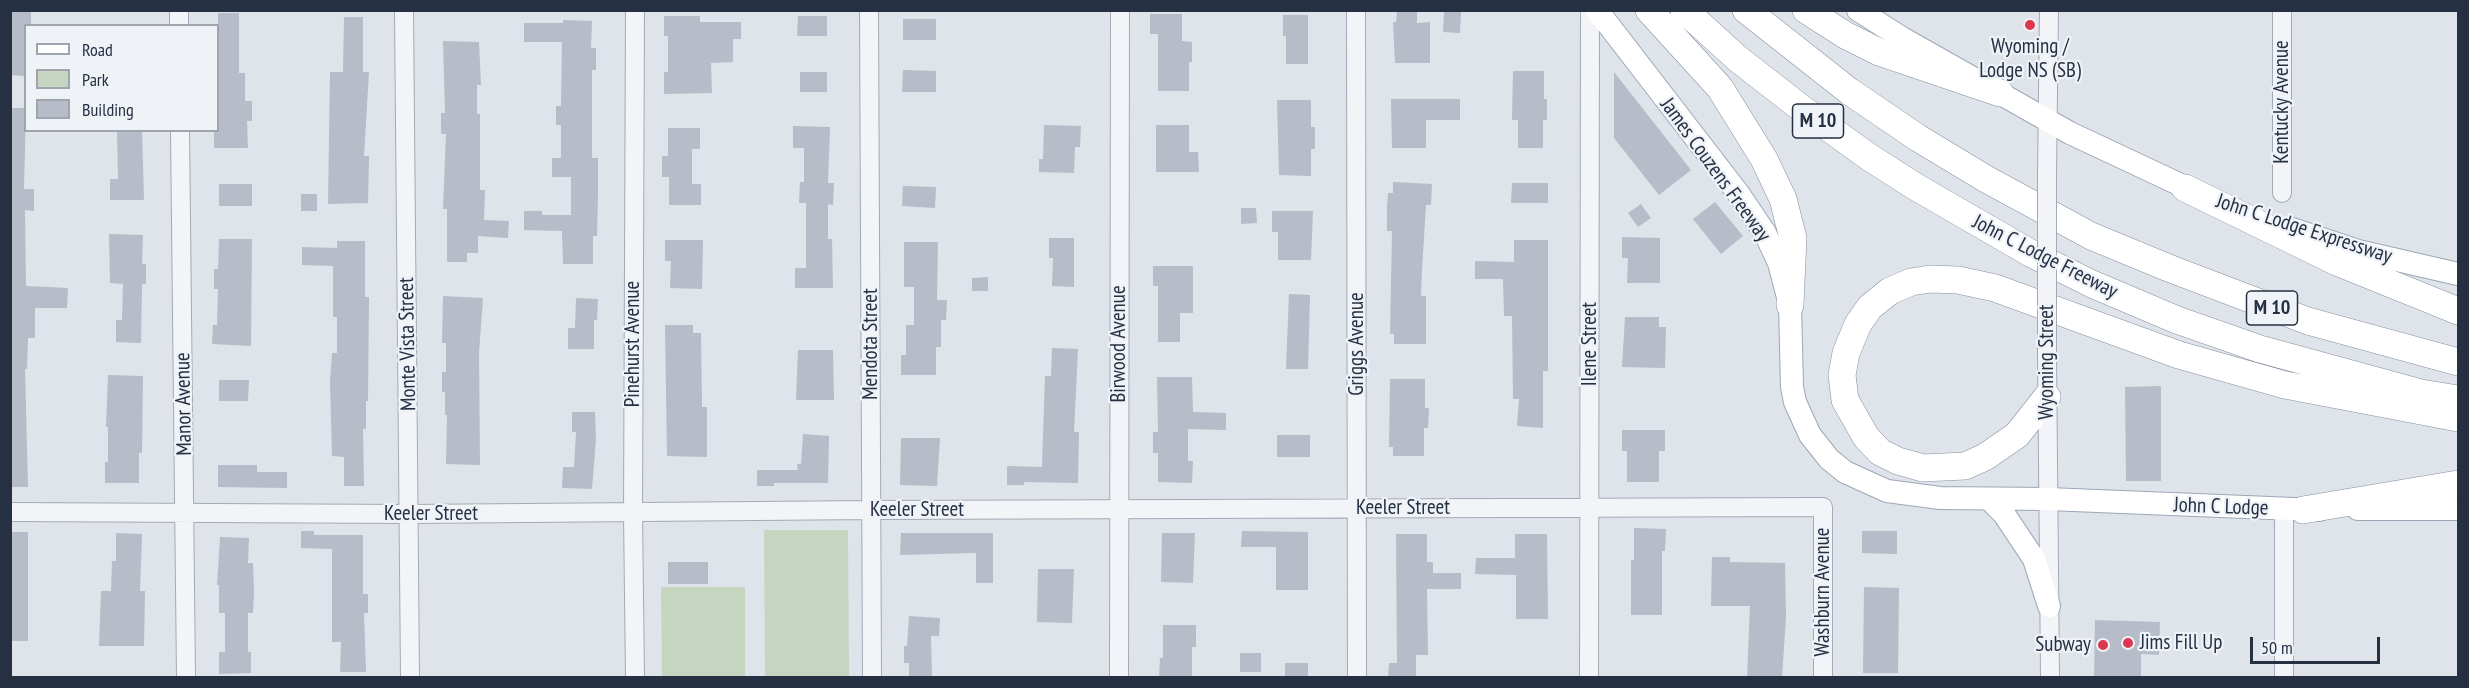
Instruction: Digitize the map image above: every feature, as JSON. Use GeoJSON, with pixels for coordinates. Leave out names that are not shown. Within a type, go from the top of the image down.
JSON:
{"type":"FeatureCollection","features":[{"type":"Feature","properties":{"kind":"highway"},"geometry":{"type":"LineString","coordinates":[[1649,10],[1720,88],[1774,179],[1783,199],[1793,238],[1791,304]]}},
{"type":"Feature","properties":{"kind":"highway","name":"John C Lodge Freeway"},"geometry":{"type":"LineString","coordinates":[[1684,10],[1756,73],[1869,157],[1916,188],[2032,254],[2092,284],[2176,320],[2260,349],[2421,393],[2458,399]]}},
{"type":"Feature","properties":{"kind":"highway","name":"John C Lodge Freeway"},"geometry":{"type":"LineString","coordinates":[[1746,10],[1849,91],[1918,138],[1986,179],[2091,236],[2308,321],[2458,362]]}},
{"type":"Feature","properties":{"kind":"highway"},"geometry":{"type":"LineString","coordinates":[[1806,10],[1845,35],[1879,52],[2000,93]]}},
{"type":"Feature","properties":{"kind":"highway"},"geometry":{"type":"LineString","coordinates":[[2185,188],[2337,262],[2458,311]]}},
{"type":"Feature","properties":{"kind":"highway"},"geometry":{"type":"LineString","coordinates":[[2047,397],[2017,435],[1985,457],[1965,466],[1923,468],[1898,461],[1880,452],[1866,437],[1845,400],[1842,375],[1846,353],[1858,324],[1870,307],[1890,291],[1911,282],[1930,279],[1958,280],[1995,288],[2179,355],[2275,382],[2348,399],[2458,418]]}},
{"type":"Feature","properties":{"kind":"highway"},"geometry":{"type":"LineString","coordinates":[[2294,509],[2458,484]]}},
{"type":"Feature","properties":{"kind":"main road","name":"James Couzens Freeway"},"geometry":{"type":"LineString","coordinates":[[1597,10],[1765,232],[1779,263],[1791,304],[1792,387],[1795,402],[1810,435],[1829,459],[1858,480],[1887,491],[1940,498],[1987,499]]}},
{"type":"Feature","properties":{"kind":"main road"},"geometry":{"type":"LineString","coordinates":[[1858,10],[2048,119]]}},
{"type":"Feature","properties":{"kind":"main road","name":"John C Lodge Expressway"},"geometry":{"type":"LineString","coordinates":[[2048,119],[2070,133],[2185,188],[2295,231],[2358,251],[2458,274]]}},
{"type":"Feature","properties":{"kind":"main road"},"geometry":{"type":"LineString","coordinates":[[1987,499],[2004,514],[2034,559],[2049,606]]}},
{"type":"Feature","properties":{"kind":"main road","name":"John C Lodge"},"geometry":{"type":"LineString","coordinates":[[1987,499],[2049,499],[2294,509],[2458,509]]}},
{"type":"Feature","properties":{"kind":"street","name":"Monte Vista Street"},"geometry":{"type":"LineString","coordinates":[[404,10],[410,678]]}},
{"type":"Feature","properties":{"kind":"street","name":"Pinehurst Avenue"},"geometry":{"type":"LineString","coordinates":[[634,10],[635,678]]}},
{"type":"Feature","properties":{"kind":"street","name":"Mendota Street"},"geometry":{"type":"LineString","coordinates":[[869,10],[872,678]]}},
{"type":"Feature","properties":{"kind":"street","name":"Birwood Avenue"},"geometry":{"type":"LineString","coordinates":[[1119,678],[1120,10]]}},
{"type":"Feature","properties":{"kind":"street","name":"Griggs Avenue"},"geometry":{"type":"LineString","coordinates":[[1356,10],[1357,678]]}},
{"type":"Feature","properties":{"kind":"street","name":"Ilene Street"},"geometry":{"type":"LineString","coordinates":[[1589,678],[1590,10]]}},
{"type":"Feature","properties":{"kind":"street","name":"Wyoming Street"},"geometry":{"type":"LineString","coordinates":[[2049,10],[2047,397],[2050,678]]}},
{"type":"Feature","properties":{"kind":"street","name":"Kentucky Avenue"},"geometry":{"type":"LineString","coordinates":[[2282,10],[2282,193]]}},
{"type":"Feature","properties":{"kind":"street","name":"Manor Avenue"},"geometry":{"type":"LineString","coordinates":[[180,132],[186,678]]}},
{"type":"Feature","properties":{"kind":"street","name":"Keeler Street"},"geometry":{"type":"LineString","coordinates":[[10,512],[410,514],[1823,507]]}},
{"type":"Feature","properties":{"kind":"street","name":"Washburn Avenue"},"geometry":{"type":"LineString","coordinates":[[1823,507],[1823,678]]}},
{"type":"Feature","properties":{"kind":"street"},"geometry":{"type":"LineString","coordinates":[[2284,678],[2294,509]]}},
{"type":"Feature","properties":{"kind":"green space"},"geometry":{"type":"Polygon","coordinates":[[[764,530],[848,530],[849,677],[765,677],[764,530]]]}},
{"type":"Feature","properties":{"kind":"green space"},"geometry":{"type":"Polygon","coordinates":[[[661,587],[745,587],[745,677],[662,677],[661,587]]]}},
{"type":"Feature","properties":{"kind":"building"},"geometry":{"type":"Polygon","coordinates":[[[1397,11],[1417,11],[1417,23],[1430,22],[1430,63],[1395,63],[1393,22],[1396,22],[1397,11]]]}},
{"type":"Feature","properties":{"kind":"building"},"geometry":{"type":"Polygon","coordinates":[[[10,12],[31,12],[31,24],[24,24],[24,76],[10,75],[10,12]]]}},
{"type":"Feature","properties":{"kind":"building"},"geometry":{"type":"Polygon","coordinates":[[[1444,12],[1461,12],[1460,33],[1443,32],[1444,12]]]}},
{"type":"Feature","properties":{"kind":"building"},"geometry":{"type":"Polygon","coordinates":[[[218,13],[239,13],[239,73],[245,73],[245,101],[252,101],[252,121],[247,121],[248,148],[214,148],[214,132],[219,132],[218,13]]]}},
{"type":"Feature","properties":{"kind":"building"},"geometry":{"type":"Polygon","coordinates":[[[1150,14],[1182,14],[1182,41],[1192,42],[1189,91],[1158,91],[1158,34],[1150,34],[1150,14]]]}},
{"type":"Feature","properties":{"kind":"building"},"geometry":{"type":"Polygon","coordinates":[[[1283,15],[1308,15],[1308,64],[1286,64],[1283,15]]]}},
{"type":"Feature","properties":{"kind":"building"},"geometry":{"type":"Polygon","coordinates":[[[664,16],[700,16],[700,22],[741,22],[741,39],[733,39],[733,62],[711,63],[712,93],[664,94],[664,72],[668,72],[668,36],[664,36],[664,16]]]}},
{"type":"Feature","properties":{"kind":"building"},"geometry":{"type":"Polygon","coordinates":[[[798,16],[827,16],[827,36],[797,36],[798,16]]]}},
{"type":"Feature","properties":{"kind":"building"},"geometry":{"type":"Polygon","coordinates":[[[344,17],[363,17],[363,72],[369,72],[364,156],[369,156],[368,203],[328,204],[330,72],[343,72],[344,17]]]}},
{"type":"Feature","properties":{"kind":"building"},"geometry":{"type":"Polygon","coordinates":[[[903,19],[936,19],[936,40],[903,40],[903,19]]]}},
{"type":"Feature","properties":{"kind":"building"},"geometry":{"type":"Polygon","coordinates":[[[563,20],[592,21],[591,48],[596,48],[596,70],[592,70],[592,158],[598,158],[598,192],[597,236],[593,236],[593,264],[563,264],[562,231],[524,230],[524,211],[542,211],[542,215],[571,215],[571,177],[552,177],[552,158],[561,158],[561,125],[556,125],[556,106],[561,106],[562,42],[524,42],[524,23],[563,23],[563,20]]]}},
{"type":"Feature","properties":{"kind":"building"},"geometry":{"type":"Polygon","coordinates":[[[443,41],[479,42],[481,85],[477,85],[477,114],[480,114],[480,190],[485,190],[484,220],[509,221],[508,238],[478,236],[478,253],[467,253],[467,262],[447,262],[447,209],[443,209],[446,134],[441,134],[441,113],[445,113],[443,41]]]}},
{"type":"Feature","properties":{"kind":"building"},"geometry":{"type":"Polygon","coordinates":[[[903,70],[936,71],[936,92],[902,92],[903,70]]]}},
{"type":"Feature","properties":{"kind":"building"},"geometry":{"type":"Polygon","coordinates":[[[1513,71],[1544,71],[1547,120],[1543,120],[1543,148],[1518,148],[1518,120],[1512,120],[1513,71]]]}},
{"type":"Feature","properties":{"kind":"building"},"geometry":{"type":"Polygon","coordinates":[[[800,72],[827,72],[827,92],[800,92],[800,72]]]}},
{"type":"Feature","properties":{"kind":"building"},"geometry":{"type":"Polygon","coordinates":[[[1614,72],[1691,170],[1659,195],[1614,138],[1614,72]]]}},
{"type":"Feature","properties":{"kind":"building"},"geometry":{"type":"Polygon","coordinates":[[[1391,99],[1460,99],[1460,120],[1426,120],[1426,148],[1392,148],[1391,99]]]}},
{"type":"Feature","properties":{"kind":"building"},"geometry":{"type":"Polygon","coordinates":[[[1277,100],[1311,100],[1311,127],[1315,127],[1315,149],[1311,149],[1311,176],[1279,175],[1277,100]]]}},
{"type":"Feature","properties":{"kind":"building"},"geometry":{"type":"Polygon","coordinates":[[[10,108],[24,108],[24,189],[34,189],[34,211],[25,210],[26,286],[68,288],[67,308],[35,308],[35,338],[28,338],[27,369],[25,369],[28,487],[10,487],[10,108]]]}},
{"type":"Feature","properties":{"kind":"building"},"geometry":{"type":"Polygon","coordinates":[[[1044,125],[1081,126],[1080,147],[1075,147],[1074,173],[1039,172],[1039,159],[1043,159],[1044,125]]]}},
{"type":"Feature","properties":{"kind":"building"},"geometry":{"type":"Polygon","coordinates":[[[1156,125],[1189,125],[1189,152],[1198,152],[1199,172],[1156,172],[1156,125]]]}},
{"type":"Feature","properties":{"kind":"building"},"geometry":{"type":"Polygon","coordinates":[[[793,126],[830,127],[828,183],[834,183],[833,205],[828,204],[828,239],[832,239],[833,288],[795,288],[795,268],[806,268],[806,203],[799,203],[800,182],[804,182],[804,148],[793,148],[793,126]]]}},
{"type":"Feature","properties":{"kind":"building"},"geometry":{"type":"Polygon","coordinates":[[[668,128],[700,128],[700,149],[692,149],[692,184],[701,184],[701,205],[669,205],[669,177],[662,177],[662,156],[668,156],[668,128]]]}},
{"type":"Feature","properties":{"kind":"building"},"geometry":{"type":"Polygon","coordinates":[[[117,132],[142,132],[144,200],[110,200],[110,179],[118,179],[117,132]]]}},
{"type":"Feature","properties":{"kind":"building"},"geometry":{"type":"Polygon","coordinates":[[[1393,182],[1432,184],[1431,205],[1426,205],[1421,296],[1426,296],[1426,344],[1394,344],[1394,334],[1390,334],[1392,231],[1387,231],[1387,207],[1388,193],[1393,193],[1393,182]]]}},
{"type":"Feature","properties":{"kind":"building"},"geometry":{"type":"Polygon","coordinates":[[[1512,183],[1548,183],[1548,203],[1511,203],[1512,183]]]}},
{"type":"Feature","properties":{"kind":"building"},"geometry":{"type":"Polygon","coordinates":[[[219,184],[252,184],[252,206],[219,206],[219,184]]]}},
{"type":"Feature","properties":{"kind":"building"},"geometry":{"type":"Polygon","coordinates":[[[903,186],[936,187],[935,208],[902,206],[903,186]]]}},
{"type":"Feature","properties":{"kind":"building"},"geometry":{"type":"Polygon","coordinates":[[[301,194],[317,194],[317,211],[301,211],[301,194]]]}},
{"type":"Feature","properties":{"kind":"building"},"geometry":{"type":"Polygon","coordinates":[[[1715,202],[1743,236],[1721,254],[1693,219],[1715,202]]]}},
{"type":"Feature","properties":{"kind":"building"},"geometry":{"type":"Polygon","coordinates":[[[1641,204],[1651,218],[1638,227],[1628,213],[1641,204]]]}},
{"type":"Feature","properties":{"kind":"building"},"geometry":{"type":"Polygon","coordinates":[[[1241,208],[1256,208],[1257,223],[1241,224],[1241,208]]]}},
{"type":"Feature","properties":{"kind":"building"},"geometry":{"type":"Polygon","coordinates":[[[1272,211],[1313,211],[1311,260],[1278,260],[1278,232],[1272,232],[1272,211]]]}},
{"type":"Feature","properties":{"kind":"building"},"geometry":{"type":"Polygon","coordinates":[[[109,234],[143,235],[142,264],[146,264],[146,284],[142,284],[141,343],[116,342],[116,320],[122,320],[123,284],[110,283],[109,234]]]}},
{"type":"Feature","properties":{"kind":"building"},"geometry":{"type":"Polygon","coordinates":[[[1622,237],[1660,238],[1660,283],[1627,283],[1628,258],[1622,258],[1622,237]]]}},
{"type":"Feature","properties":{"kind":"building"},"geometry":{"type":"Polygon","coordinates":[[[1049,238],[1074,238],[1074,287],[1052,286],[1053,258],[1049,258],[1049,238]]]}},
{"type":"Feature","properties":{"kind":"building"},"geometry":{"type":"Polygon","coordinates":[[[219,239],[252,239],[251,346],[212,344],[213,325],[217,325],[218,289],[214,289],[214,269],[218,269],[219,239]]]}},
{"type":"Feature","properties":{"kind":"building"},"geometry":{"type":"Polygon","coordinates":[[[665,240],[703,240],[702,289],[670,288],[671,261],[665,261],[665,240]]]}},
{"type":"Feature","properties":{"kind":"building"},"geometry":{"type":"Polygon","coordinates":[[[1514,240],[1548,240],[1548,371],[1543,371],[1543,428],[1517,426],[1519,399],[1513,399],[1512,316],[1504,316],[1503,279],[1475,279],[1475,261],[1514,262],[1514,240]]]}},
{"type":"Feature","properties":{"kind":"building"},"geometry":{"type":"Polygon","coordinates":[[[337,241],[365,241],[365,297],[369,297],[368,401],[366,401],[366,429],[363,429],[364,486],[344,486],[344,457],[332,456],[330,382],[332,353],[337,353],[337,317],[333,317],[333,266],[302,265],[302,247],[337,248],[337,241]]]}},
{"type":"Feature","properties":{"kind":"building"},"geometry":{"type":"Polygon","coordinates":[[[904,242],[938,242],[937,300],[947,300],[946,320],[941,320],[941,347],[936,347],[936,375],[901,375],[901,355],[906,355],[906,325],[914,325],[914,287],[904,287],[904,242]]]}},
{"type":"Feature","properties":{"kind":"building"},"geometry":{"type":"Polygon","coordinates":[[[1153,266],[1193,266],[1193,313],[1180,313],[1180,342],[1158,342],[1158,286],[1153,286],[1153,266]]]}},
{"type":"Feature","properties":{"kind":"building"},"geometry":{"type":"Polygon","coordinates":[[[988,277],[988,291],[972,291],[972,278],[988,277]]]}},
{"type":"Feature","properties":{"kind":"building"},"geometry":{"type":"Polygon","coordinates":[[[1289,294],[1310,295],[1308,369],[1286,369],[1289,294]]]}},
{"type":"Feature","properties":{"kind":"building"},"geometry":{"type":"Polygon","coordinates":[[[443,296],[483,298],[479,353],[480,465],[446,464],[447,415],[445,415],[445,392],[442,392],[442,372],[446,372],[446,343],[442,343],[443,296]]]}},
{"type":"Feature","properties":{"kind":"building"},"geometry":{"type":"Polygon","coordinates":[[[576,298],[598,299],[597,320],[594,320],[594,349],[568,349],[568,328],[575,328],[576,298]]]}},
{"type":"Feature","properties":{"kind":"building"},"geometry":{"type":"Polygon","coordinates":[[[1625,317],[1659,317],[1659,327],[1666,327],[1665,368],[1622,367],[1625,317]]]}},
{"type":"Feature","properties":{"kind":"building"},"geometry":{"type":"Polygon","coordinates":[[[665,325],[693,325],[693,333],[701,333],[702,407],[707,407],[707,457],[667,456],[665,325]]]}},
{"type":"Feature","properties":{"kind":"building"},"geometry":{"type":"Polygon","coordinates":[[[1052,348],[1078,349],[1074,432],[1079,432],[1078,483],[1024,482],[1024,485],[1007,485],[1007,466],[1042,467],[1045,376],[1051,376],[1052,348]]]}},
{"type":"Feature","properties":{"kind":"building"},"geometry":{"type":"Polygon","coordinates":[[[798,350],[833,350],[834,400],[796,400],[798,350]]]}},
{"type":"Feature","properties":{"kind":"building"},"geometry":{"type":"Polygon","coordinates":[[[108,375],[143,376],[142,453],[139,453],[139,483],[105,483],[105,462],[108,462],[108,427],[106,427],[108,375]]]}},
{"type":"Feature","properties":{"kind":"building"},"geometry":{"type":"Polygon","coordinates":[[[1157,377],[1192,377],[1193,412],[1226,413],[1226,430],[1188,429],[1188,461],[1193,461],[1192,483],[1158,482],[1158,453],[1153,453],[1153,432],[1158,432],[1157,377]]]}},
{"type":"Feature","properties":{"kind":"building"},"geometry":{"type":"Polygon","coordinates":[[[1390,379],[1425,379],[1425,408],[1429,408],[1428,428],[1424,428],[1424,456],[1393,456],[1393,447],[1389,447],[1390,379]]]}},
{"type":"Feature","properties":{"kind":"building"},"geometry":{"type":"Polygon","coordinates":[[[219,380],[249,380],[248,401],[219,401],[219,380]]]}},
{"type":"Feature","properties":{"kind":"building"},"geometry":{"type":"Polygon","coordinates":[[[2161,386],[2161,481],[2126,481],[2125,387],[2161,386]]]}},
{"type":"Feature","properties":{"kind":"building"},"geometry":{"type":"Polygon","coordinates":[[[572,412],[595,412],[596,439],[592,489],[562,488],[563,467],[574,467],[576,432],[572,432],[572,412]]]}},
{"type":"Feature","properties":{"kind":"building"},"geometry":{"type":"Polygon","coordinates":[[[1622,430],[1665,430],[1665,451],[1659,451],[1659,482],[1627,482],[1627,451],[1622,451],[1622,430]]]}},
{"type":"Feature","properties":{"kind":"building"},"geometry":{"type":"Polygon","coordinates":[[[803,434],[829,436],[828,483],[774,483],[774,486],[757,486],[757,470],[798,470],[797,464],[801,464],[803,434]]]}},
{"type":"Feature","properties":{"kind":"building"},"geometry":{"type":"Polygon","coordinates":[[[1277,435],[1310,435],[1310,457],[1277,457],[1277,435]]]}},
{"type":"Feature","properties":{"kind":"building"},"geometry":{"type":"Polygon","coordinates":[[[901,438],[940,438],[937,486],[900,485],[901,438]]]}},
{"type":"Feature","properties":{"kind":"building"},"geometry":{"type":"Polygon","coordinates":[[[218,465],[257,465],[257,472],[287,472],[287,488],[218,487],[218,465]]]}},
{"type":"Feature","properties":{"kind":"building"},"geometry":{"type":"Polygon","coordinates":[[[1634,528],[1666,529],[1665,551],[1662,551],[1662,615],[1631,615],[1631,560],[1634,560],[1634,528]]]}},
{"type":"Feature","properties":{"kind":"building"},"geometry":{"type":"Polygon","coordinates":[[[301,531],[314,531],[314,535],[363,535],[363,594],[368,594],[368,613],[364,613],[366,672],[340,672],[341,642],[332,642],[332,549],[301,548],[301,531]]]}},
{"type":"Feature","properties":{"kind":"building"},"geometry":{"type":"Polygon","coordinates":[[[1242,531],[1308,532],[1308,590],[1276,590],[1276,547],[1241,547],[1242,531]]]}},
{"type":"Feature","properties":{"kind":"building"},"geometry":{"type":"Polygon","coordinates":[[[1862,531],[1897,531],[1897,554],[1862,553],[1862,531]]]}},
{"type":"Feature","properties":{"kind":"building"},"geometry":{"type":"Polygon","coordinates":[[[10,532],[28,532],[28,641],[10,641],[10,532]]]}},
{"type":"Feature","properties":{"kind":"building"},"geometry":{"type":"Polygon","coordinates":[[[116,533],[142,534],[140,591],[145,591],[144,646],[99,646],[101,591],[111,591],[112,561],[116,561],[116,533]]]}},
{"type":"Feature","properties":{"kind":"building"},"geometry":{"type":"Polygon","coordinates":[[[901,533],[993,533],[993,583],[976,583],[976,553],[900,555],[901,533]]]}},
{"type":"Feature","properties":{"kind":"building"},"geometry":{"type":"Polygon","coordinates":[[[1162,533],[1195,533],[1193,583],[1161,582],[1162,533]]]}},
{"type":"Feature","properties":{"kind":"building"},"geometry":{"type":"Polygon","coordinates":[[[1396,534],[1427,534],[1427,562],[1433,562],[1433,573],[1461,573],[1461,589],[1427,589],[1428,655],[1416,655],[1416,678],[1388,678],[1389,663],[1397,663],[1396,534]]]}},
{"type":"Feature","properties":{"kind":"building"},"geometry":{"type":"Polygon","coordinates":[[[1515,534],[1547,534],[1548,619],[1516,619],[1516,575],[1475,574],[1476,558],[1515,558],[1515,534]]]}},
{"type":"Feature","properties":{"kind":"building"},"geometry":{"type":"Polygon","coordinates":[[[220,537],[249,538],[248,563],[253,563],[254,593],[253,613],[248,613],[248,652],[251,652],[251,673],[219,674],[219,652],[225,652],[225,613],[219,613],[219,585],[217,585],[220,537]]]}},
{"type":"Feature","properties":{"kind":"building"},"geometry":{"type":"Polygon","coordinates":[[[1712,557],[1730,557],[1730,562],[1785,563],[1786,617],[1782,678],[1747,678],[1750,606],[1711,606],[1712,557]]]}},
{"type":"Feature","properties":{"kind":"building"},"geometry":{"type":"Polygon","coordinates":[[[668,562],[708,562],[708,584],[668,584],[668,562]]]}},
{"type":"Feature","properties":{"kind":"building"},"geometry":{"type":"Polygon","coordinates":[[[1038,569],[1074,569],[1072,623],[1037,622],[1038,569]]]}},
{"type":"Feature","properties":{"kind":"building"},"geometry":{"type":"Polygon","coordinates":[[[1864,587],[1899,588],[1898,673],[1863,673],[1864,587]]]}},
{"type":"Feature","properties":{"kind":"building"},"geometry":{"type":"Polygon","coordinates":[[[909,616],[940,618],[939,636],[931,636],[932,678],[909,678],[909,663],[904,663],[904,646],[907,646],[909,616]]]}},
{"type":"Feature","properties":{"kind":"building"},"geometry":{"type":"Polygon","coordinates":[[[2095,620],[2160,622],[2159,655],[2141,654],[2141,678],[2094,678],[2095,620]]]}},
{"type":"Feature","properties":{"kind":"building"},"geometry":{"type":"Polygon","coordinates":[[[1163,625],[1196,625],[1196,647],[1192,647],[1192,678],[1159,678],[1160,658],[1163,658],[1163,625]]]}},
{"type":"Feature","properties":{"kind":"building"},"geometry":{"type":"Polygon","coordinates":[[[1240,653],[1261,653],[1261,672],[1240,672],[1240,653]]]}},
{"type":"Feature","properties":{"kind":"building"},"geometry":{"type":"Polygon","coordinates":[[[1285,663],[1308,663],[1308,678],[1285,678],[1285,663]]]}},
{"type":"Feature","properties":{"kind":"place","name":"Wyoming / Lodge NS (SB)"},"geometry":{"type":"Point","coordinates":[2030,25]}},
{"type":"Feature","properties":{"kind":"place","name":"Jims Fill Up"},"geometry":{"type":"Point","coordinates":[2128,643]}},
{"type":"Feature","properties":{"kind":"place","name":"Subway"},"geometry":{"type":"Point","coordinates":[2103,645]}}]}
